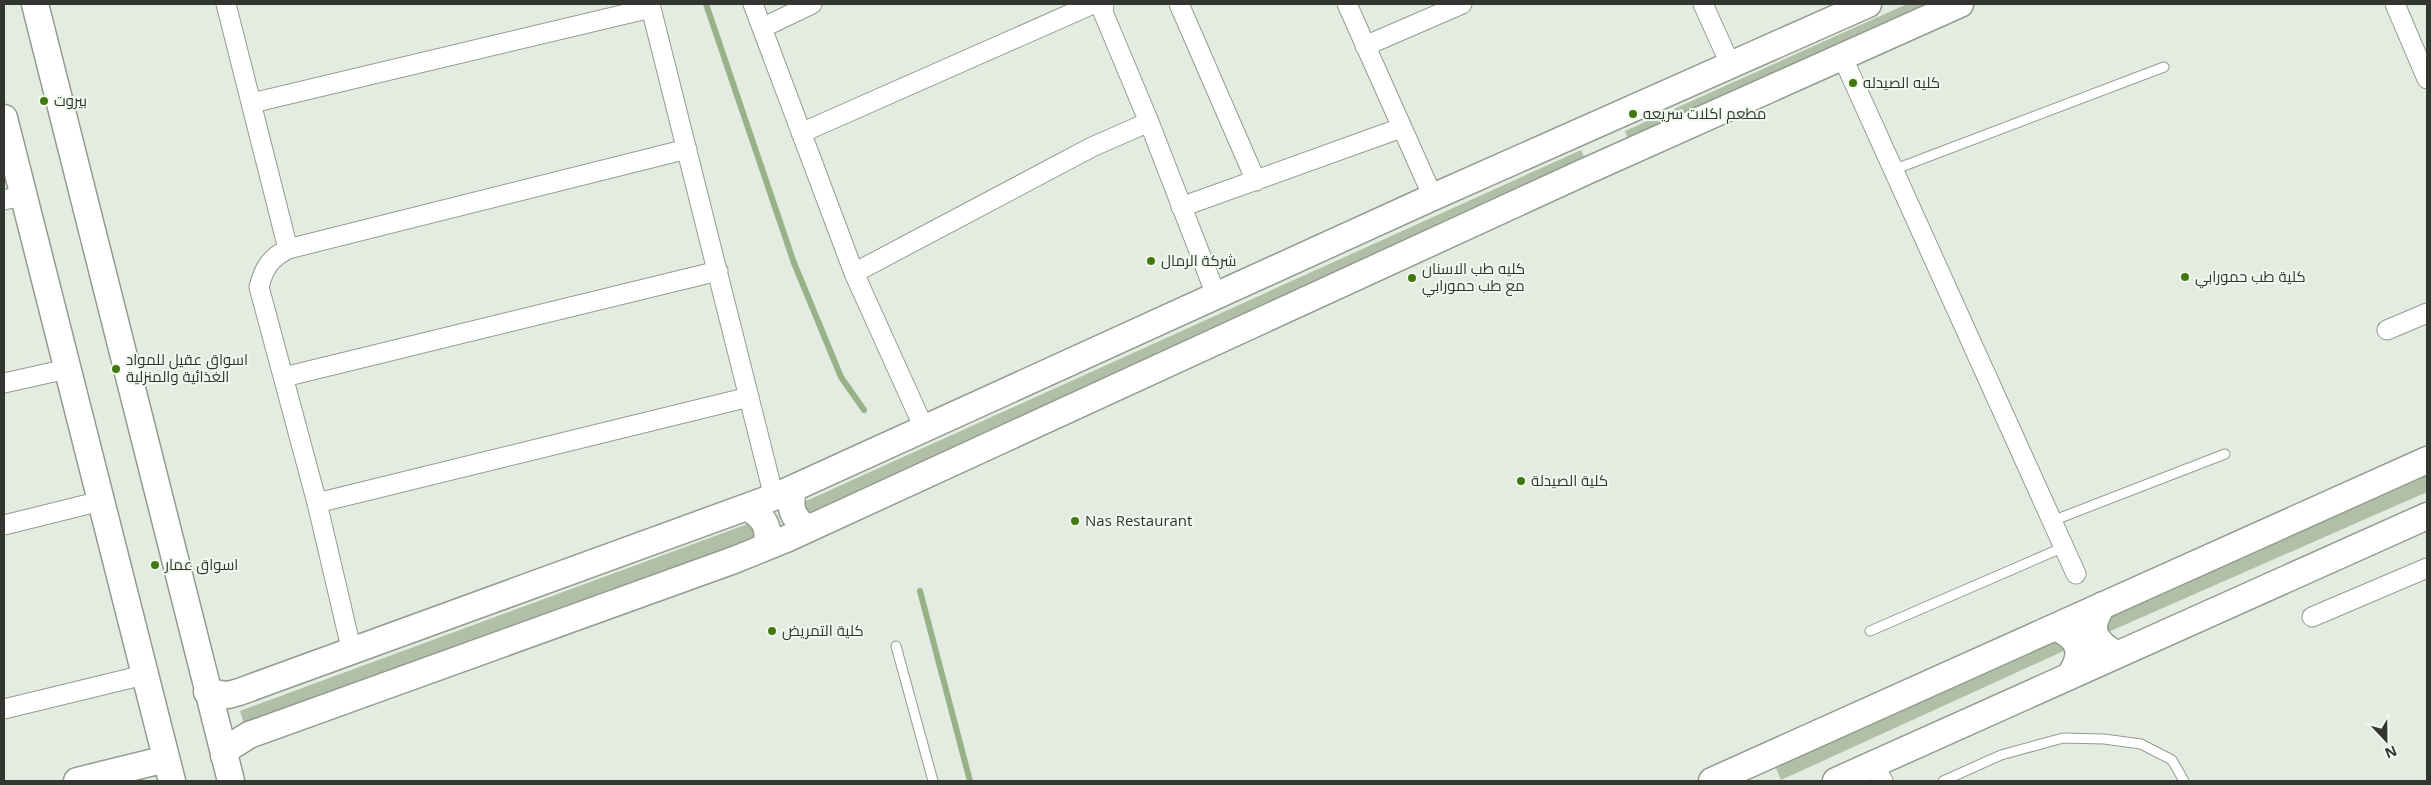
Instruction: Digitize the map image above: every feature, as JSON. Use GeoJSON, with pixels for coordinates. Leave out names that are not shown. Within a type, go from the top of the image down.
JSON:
{"type":"FeatureCollection","features":[{"type":"Feature","properties":{"kind":"street"},"geometry":{"type":"LineString","coordinates":[[226,4],[288,249]]}},
{"type":"Feature","properties":{"kind":"street"},"geometry":{"type":"LineString","coordinates":[[753,4],[854,273],[924,428]]}},
{"type":"Feature","properties":{"kind":"street"},"geometry":{"type":"LineString","coordinates":[[762,28],[812,4]]}},
{"type":"Feature","properties":{"kind":"street"},"geometry":{"type":"LineString","coordinates":[[801,133],[1092,4]]}},
{"type":"Feature","properties":{"kind":"street"},"geometry":{"type":"LineString","coordinates":[[1104,4],[1103,12],[1149,122],[1216,295]]}},
{"type":"Feature","properties":{"kind":"street"},"geometry":{"type":"LineString","coordinates":[[1178,4],[1256,181]]}},
{"type":"Feature","properties":{"kind":"street"},"geometry":{"type":"LineString","coordinates":[[1347,4],[1433,197]]}},
{"type":"Feature","properties":{"kind":"street"},"geometry":{"type":"LineString","coordinates":[[1365,46],[1462,4]]}},
{"type":"Feature","properties":{"kind":"street"},"geometry":{"type":"LineString","coordinates":[[1703,4],[1732,66]]}},
{"type":"Feature","properties":{"kind":"street"},"geometry":{"type":"LineString","coordinates":[[207,692],[228,695],[239,692],[784,492],[1433,197],[1732,66],[1868,4]]}},
{"type":"Feature","properties":{"kind":"street"},"geometry":{"type":"LineString","coordinates":[[224,756],[230,748],[248,736],[766,547],[808,529],[1591,168],[1960,4]]}},
{"type":"Feature","properties":{"kind":"street"},"geometry":{"type":"LineString","coordinates":[[2395,4],[2427,79]]}},
{"type":"Feature","properties":{"kind":"street"},"geometry":{"type":"LineString","coordinates":[[34,6],[231,781]]}},
{"type":"Feature","properties":{"kind":"street"},"geometry":{"type":"LineString","coordinates":[[252,102],[651,6],[750,396],[784,492],[791,498],[792,511],[799,523],[808,529]]}},
{"type":"Feature","properties":{"kind":"street"},"geometry":{"type":"LineString","coordinates":[[1842,56],[2076,574]]}},
{"type":"Feature","properties":{"kind":"street"},"geometry":{"type":"LineString","coordinates":[[1618,116],[1615,122],[1616,135],[1630,151]]}},
{"type":"Feature","properties":{"kind":"street"},"geometry":{"type":"LineString","coordinates":[[4,118],[13,198],[67,369],[169,770],[77,781]]}},
{"type":"Feature","properties":{"kind":"street"},"geometry":{"type":"LineString","coordinates":[[854,273],[1092,147],[1149,122]]}},
{"type":"Feature","properties":{"kind":"street"},"geometry":{"type":"LineString","coordinates":[[1181,207],[1401,128]]}},
{"type":"Feature","properties":{"kind":"street"},"geometry":{"type":"LineString","coordinates":[[1578,133],[1585,138],[1592,150],[1594,156],[1591,168]]}},
{"type":"Feature","properties":{"kind":"street"},"geometry":{"type":"LineString","coordinates":[[352,652],[317,503],[259,287],[263,270],[274,255],[288,249],[687,149]]}},
{"type":"Feature","properties":{"kind":"street"},"geometry":{"type":"LineString","coordinates":[[284,377],[718,271]]}},
{"type":"Feature","properties":{"kind":"street"},"geometry":{"type":"LineString","coordinates":[[2388,330],[2427,313]]}},
{"type":"Feature","properties":{"kind":"street"},"geometry":{"type":"LineString","coordinates":[[4,383],[67,369]]}},
{"type":"Feature","properties":{"kind":"street"},"geometry":{"type":"LineString","coordinates":[[317,503],[750,396]]}},
{"type":"Feature","properties":{"kind":"street"},"geometry":{"type":"LineString","coordinates":[[1712,781],[2427,460]]}},
{"type":"Feature","properties":{"kind":"street"},"geometry":{"type":"LineString","coordinates":[[4,525],[101,501]]}},
{"type":"Feature","properties":{"kind":"street"},"geometry":{"type":"LineString","coordinates":[[747,507],[757,513],[766,524],[768,537],[766,547]]}},
{"type":"Feature","properties":{"kind":"street"},"geometry":{"type":"LineString","coordinates":[[1839,780],[1878,772],[2071,674],[2427,516]]}},
{"type":"Feature","properties":{"kind":"street"},"geometry":{"type":"LineString","coordinates":[[2312,617],[2427,568]]}},
{"type":"Feature","properties":{"kind":"street"},"geometry":{"type":"LineString","coordinates":[[2103,605],[2096,615],[2095,634],[2102,646],[2116,654]]}},
{"type":"Feature","properties":{"kind":"street"},"geometry":{"type":"LineString","coordinates":[[2055,626],[2069,634],[2078,645],[2078,664],[2071,674]]}},
{"type":"Feature","properties":{"kind":"street"},"geometry":{"type":"LineString","coordinates":[[4,709],[144,675]]}},
{"type":"Feature","properties":{"kind":"lane"},"geometry":{"type":"LineString","coordinates":[[1893,170],[2164,67]]}},
{"type":"Feature","properties":{"kind":"lane"},"geometry":{"type":"LineString","coordinates":[[2052,521],[2225,454]]}},
{"type":"Feature","properties":{"kind":"lane"},"geometry":{"type":"LineString","coordinates":[[1870,631],[2064,547]]}},
{"type":"Feature","properties":{"kind":"lane"},"geometry":{"type":"LineString","coordinates":[[896,646],[933,781]]}},
{"type":"Feature","properties":{"kind":"lane"},"geometry":{"type":"LineString","coordinates":[[1943,781],[2001,755],[2063,738],[2104,739],[2141,744],[2172,760],[2184,781]]}},
{"type":"Feature","properties":{"kind":"green space"},"geometry":{"type":"Polygon","coordinates":[[[1907,4],[1944,4],[1630,144],[1625,131],[1907,4]]]}},
{"type":"Feature","properties":{"kind":"green space"},"geometry":{"type":"Polygon","coordinates":[[[1581,150],[1587,164],[801,521],[795,506],[1581,150]]]}},
{"type":"Feature","properties":{"kind":"green space"},"geometry":{"type":"Polygon","coordinates":[[[2427,473],[2427,492],[2106,633],[2100,618],[2427,473]]]}},
{"type":"Feature","properties":{"kind":"green space"},"geometry":{"type":"Polygon","coordinates":[[[753,522],[758,542],[245,727],[240,711],[753,522]]]}},
{"type":"Feature","properties":{"kind":"green space"},"geometry":{"type":"Polygon","coordinates":[[[2063,635],[2068,649],[1781,780],[1775,766],[2063,635]]]}},
{"type":"Feature","properties":{"kind":"waterway"},"geometry":{"type":"LineString","coordinates":[[706,4],[794,263],[841,377],[864,410]]}},
{"type":"Feature","properties":{"kind":"waterway"},"geometry":{"type":"LineString","coordinates":[[920,591],[970,781]]}},
{"type":"Feature","properties":{"kind":"place","name":"كليه الصيدله"},"geometry":{"type":"Point","coordinates":[1853,83]}},
{"type":"Feature","properties":{"kind":"place","name":"بيروت"},"geometry":{"type":"Point","coordinates":[44,101]}},
{"type":"Feature","properties":{"kind":"place","name":"مطعم اكلات سريعه"},"geometry":{"type":"Point","coordinates":[1633,114]}},
{"type":"Feature","properties":{"kind":"place","name":"شركة الرمال"},"geometry":{"type":"Point","coordinates":[1151,261]}},
{"type":"Feature","properties":{"kind":"place","name":"كلية طب حمورابي"},"geometry":{"type":"Point","coordinates":[2185,277]}},
{"type":"Feature","properties":{"kind":"place","name":"كليه طب الاسنان مع طب حمورابي"},"geometry":{"type":"Point","coordinates":[1412,278]}},
{"type":"Feature","properties":{"kind":"place","name":"اسواق عقيل للمواد الغذائية والمنزلية"},"geometry":{"type":"Point","coordinates":[116,369]}},
{"type":"Feature","properties":{"kind":"place","name":"كلية الصيدلة"},"geometry":{"type":"Point","coordinates":[1521,481]}},
{"type":"Feature","properties":{"kind":"place","name":"Nas Restaurant"},"geometry":{"type":"Point","coordinates":[1075,521]}},
{"type":"Feature","properties":{"kind":"place","name":"اسواق عمار"},"geometry":{"type":"Point","coordinates":[155,565]}},
{"type":"Feature","properties":{"kind":"place","name":"كلية التمريض"},"geometry":{"type":"Point","coordinates":[772,631]}}]}
